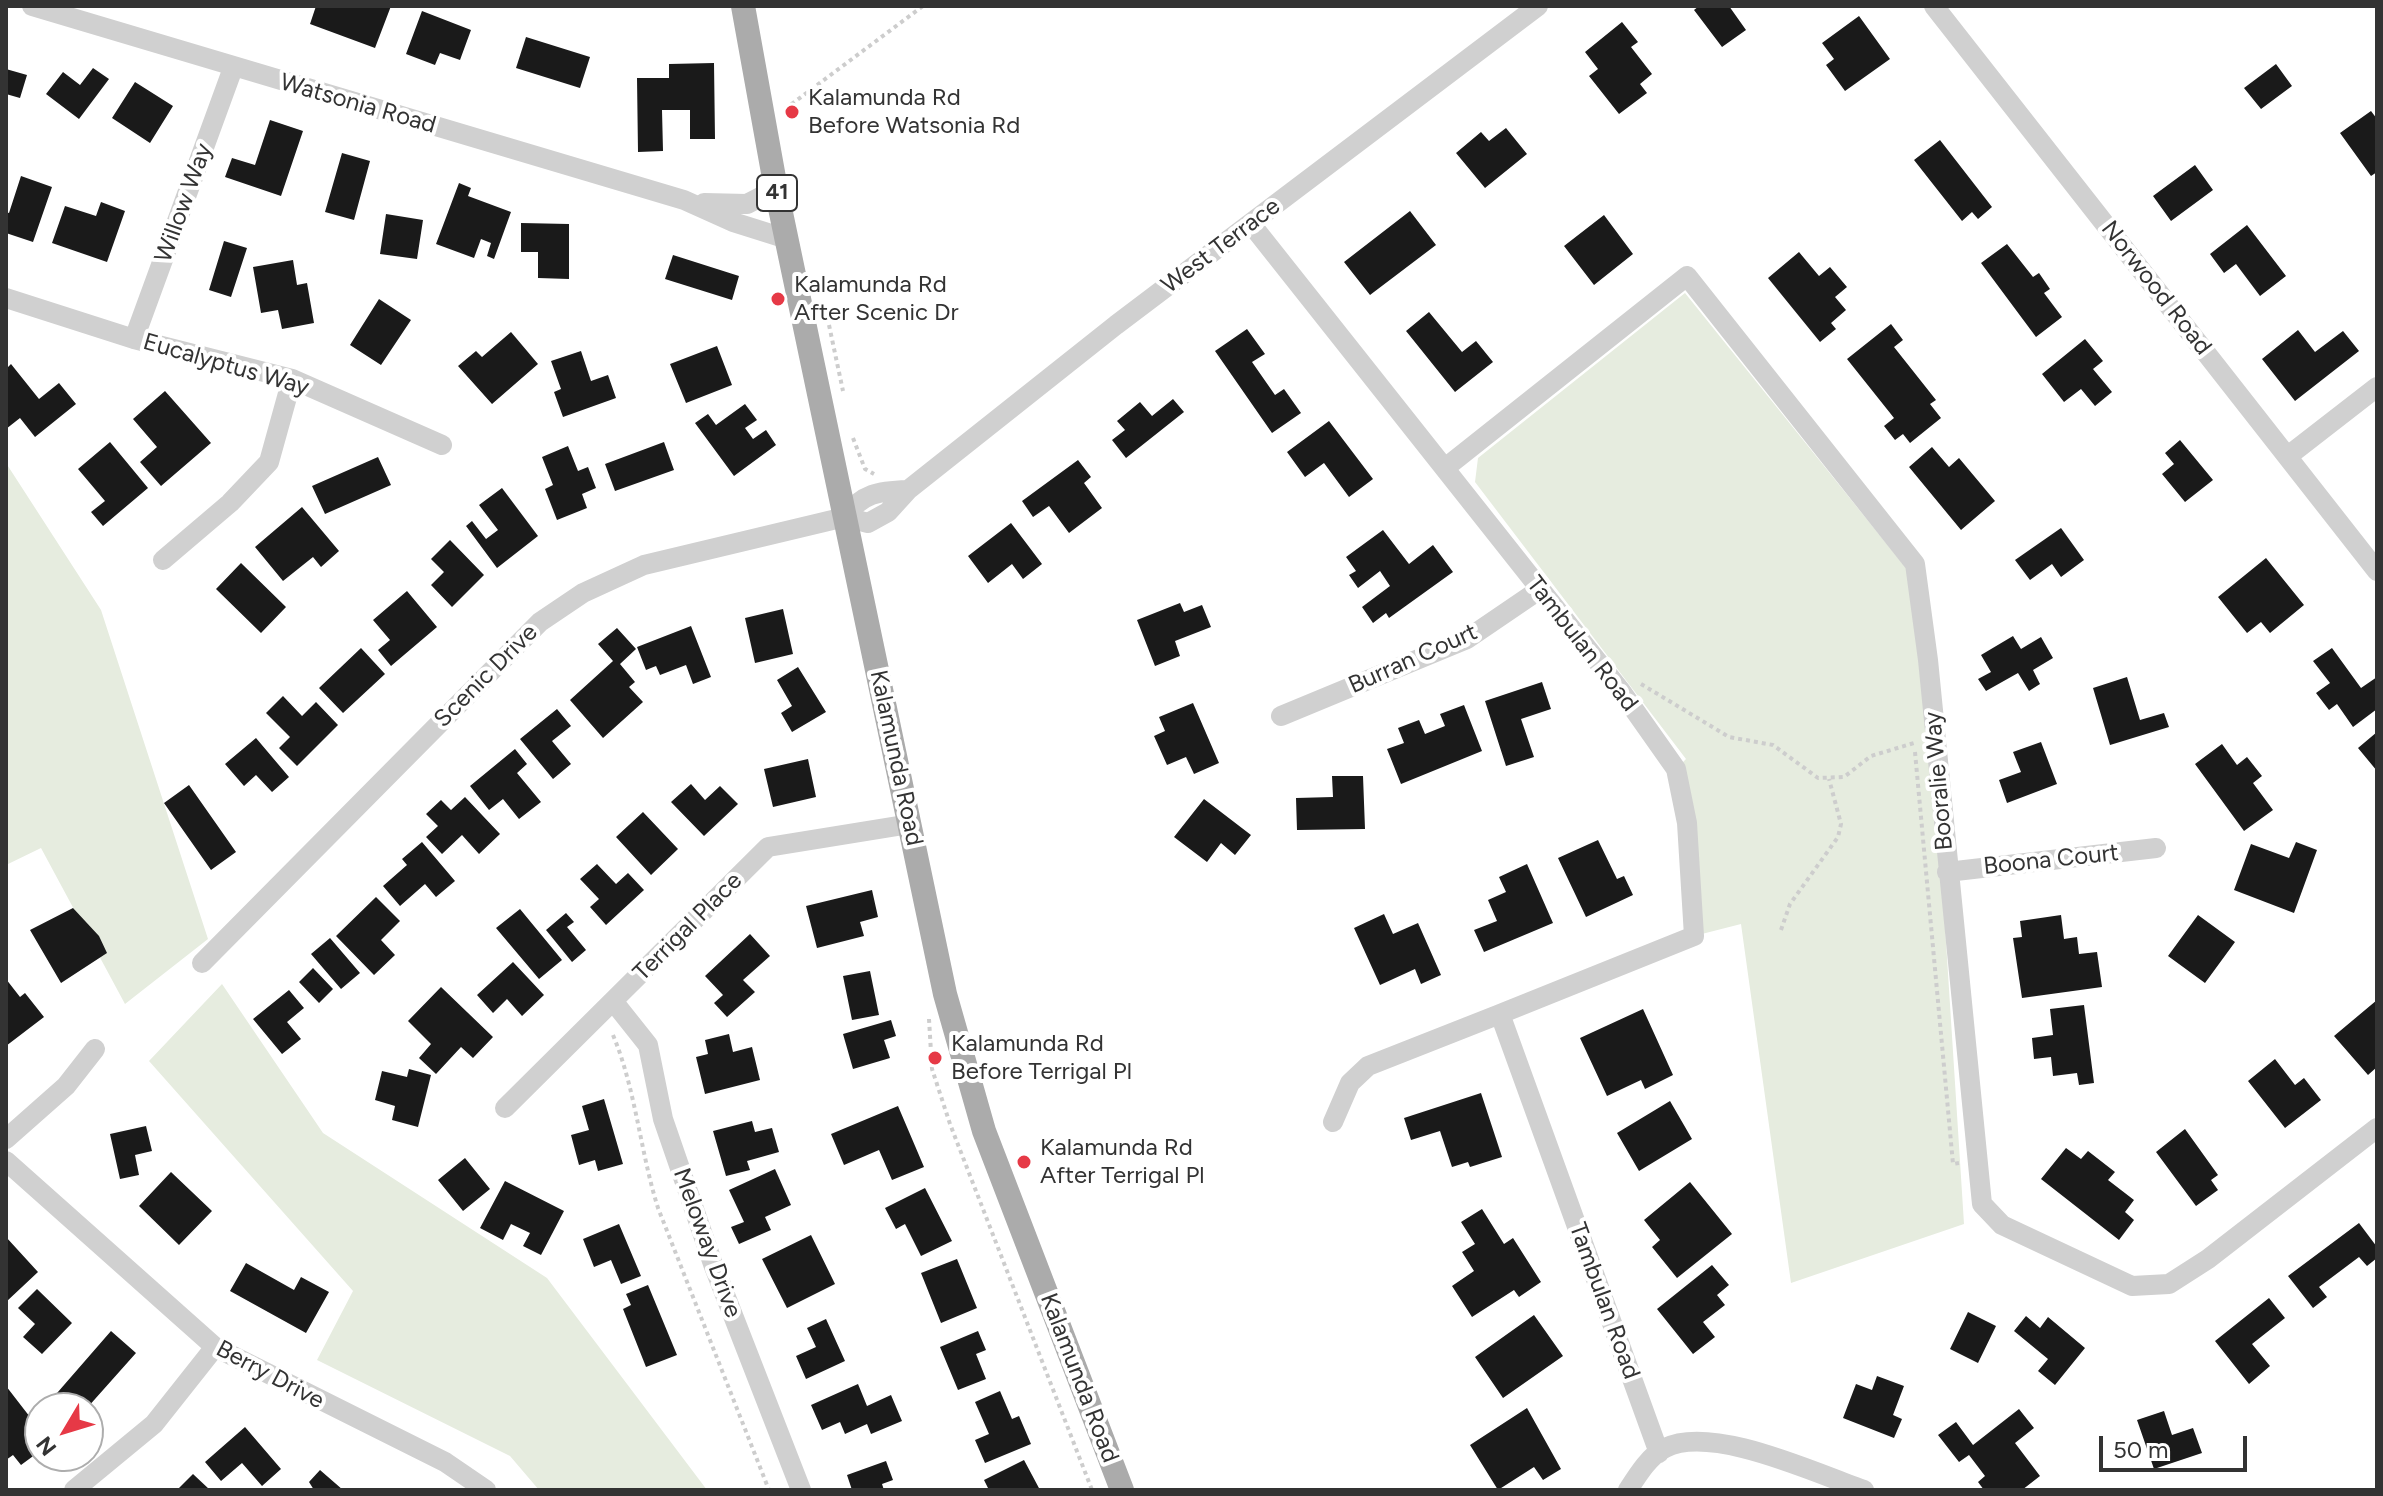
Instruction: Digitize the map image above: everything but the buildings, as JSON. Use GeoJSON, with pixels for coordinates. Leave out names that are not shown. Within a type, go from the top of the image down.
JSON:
{"type":"FeatureCollection","features":[{"type":"Feature","properties":{"kind":"main road","name":"Kalamunda Road"},"geometry":{"type":"LineString","coordinates":[[743,6],[776,189],[945,994],[984,1131],[1122,1490]]}},
{"type":"Feature","properties":{"kind":"street","name":"Watsonia Road"},"geometry":{"type":"LineString","coordinates":[[32,6],[684,200],[721,206],[747,204],[776,189]]}},
{"type":"Feature","properties":{"kind":"street","name":"West Terrace"},"geometry":{"type":"LineString","coordinates":[[845,517],[858,499],[889,490],[908,490],[1116,325],[1538,6]]}},
{"type":"Feature","properties":{"kind":"street","name":"Norwood Road"},"geometry":{"type":"LineString","coordinates":[[1934,6],[2377,571]]}},
{"type":"Feature","properties":{"kind":"street","name":"Willow Way"},"geometry":{"type":"LineString","coordinates":[[134,339],[233,68]]}},
{"type":"Feature","properties":{"kind":"street","name":"Watsonia Road"},"geometry":{"type":"LineString","coordinates":[[684,200],[733,222],[787,239]]}},
{"type":"Feature","properties":{"kind":"street","name":"Tambulan Road"},"geometry":{"type":"LineString","coordinates":[[1251,224],[1621,691],[1676,769],[1687,823],[1694,936],[1368,1066],[1350,1083],[1333,1122]]}},
{"type":"Feature","properties":{"kind":"street","name":"Booralie Way"},"geometry":{"type":"LineString","coordinates":[[1445,468],[1687,276],[1915,564],[1928,660],[1982,1204],[2002,1225],[2132,1286],[2169,1284],[2208,1259],[2377,1128]]}},
{"type":"Feature","properties":{"kind":"street","name":"Eucalyptus Way"},"geometry":{"type":"LineString","coordinates":[[6,298],[134,339],[292,379],[442,445]]}},
{"type":"Feature","properties":{"kind":"street"},"geometry":{"type":"LineString","coordinates":[[163,560],[230,503],[269,462],[292,379]]}},
{"type":"Feature","properties":{"kind":"street"},"geometry":{"type":"LineString","coordinates":[[2288,456],[2377,387]]}},
{"type":"Feature","properties":{"kind":"street","name":"Scenic Drive"},"geometry":{"type":"LineString","coordinates":[[202,963],[540,622],[583,593],[644,565],[845,517]]}},
{"type":"Feature","properties":{"kind":"street","name":"Burran Court"},"geometry":{"type":"LineString","coordinates":[[1281,716],[1467,639],[1539,590]]}},
{"type":"Feature","properties":{"kind":"street","name":"Terrigal Place"},"geometry":{"type":"LineString","coordinates":[[505,1108],[768,847],[910,824]]}},
{"type":"Feature","properties":{"kind":"street","name":"Boona Court"},"geometry":{"type":"LineString","coordinates":[[1947,872],[2156,848]]}},
{"type":"Feature","properties":{"kind":"street","name":"Meloway Drive"},"geometry":{"type":"LineString","coordinates":[[608,1006],[648,1045],[663,1119],[713,1264],[801,1490]]}},
{"type":"Feature","properties":{"kind":"street","name":"Tambulan Road"},"geometry":{"type":"LineString","coordinates":[[1500,1014],[1659,1453]]}},
{"type":"Feature","properties":{"kind":"street"},"geometry":{"type":"LineString","coordinates":[[6,1139],[66,1086],[95,1049]]}},
{"type":"Feature","properties":{"kind":"street","name":"Berry Drive"},"geometry":{"type":"LineString","coordinates":[[6,1161],[215,1347],[445,1462],[486,1490]]}},
{"type":"Feature","properties":{"kind":"street"},"geometry":{"type":"LineString","coordinates":[[74,1490],[154,1424],[215,1347]]}},
{"type":"Feature","properties":{"kind":"street"},"geometry":{"type":"LineString","coordinates":[[1628,1490],[1666,1447],[1691,1442],[1724,1443],[1864,1490]]}},
{"type":"Feature","properties":{"kind":"path"},"geometry":{"type":"LineString","coordinates":[[787,122],[784,107],[811,92],[923,6]]}},
{"type":"Feature","properties":{"kind":"path"},"geometry":{"type":"LineString","coordinates":[[827,319],[844,395]]}},
{"type":"Feature","properties":{"kind":"path"},"geometry":{"type":"LineString","coordinates":[[850,425],[865,469],[880,478]]}},
{"type":"Feature","properties":{"kind":"path"},"geometry":{"type":"LineString","coordinates":[[1638,683],[1729,737],[1773,745],[1810,774],[1829,779],[1844,777],[1871,756],[1914,743]]}},
{"type":"Feature","properties":{"kind":"path"},"geometry":{"type":"LineString","coordinates":[[1913,729],[1953,1164],[1977,1162]]}},
{"type":"Feature","properties":{"kind":"path"},"geometry":{"type":"LineString","coordinates":[[1781,930],[1790,904],[1838,837],[1841,824],[1829,779]]}},
{"type":"Feature","properties":{"kind":"path"},"geometry":{"type":"LineString","coordinates":[[608,1006],[626,1067],[647,1173],[658,1208],[769,1490]]}},
{"type":"Feature","properties":{"kind":"shaded area"},"geometry":{"type":"Polygon","coordinates":[[[1685,293],[1906,568],[1928,660],[1964,1224],[1791,1283],[1741,924],[1694,936],[1676,769],[1686,759],[1475,482],[1478,458],[1685,293]]]}},
{"type":"Feature","properties":{"kind":"shaded area"},"geometry":{"type":"Polygon","coordinates":[[[6,463],[101,610],[208,939],[125,1004],[41,848],[6,865],[6,463]]]}},
{"type":"Feature","properties":{"kind":"shaded area"},"geometry":{"type":"Polygon","coordinates":[[[222,984],[323,1133],[547,1278],[707,1490],[539,1490],[510,1456],[317,1360],[353,1291],[149,1061],[222,984]]]}},
{"type":"Feature","properties":{"kind":"place","name":"Kalamunda Rd Before Watsonia Rd"},"geometry":{"type":"Point","coordinates":[792,112]}},
{"type":"Feature","properties":{"kind":"place","name":"Kalamunda Rd After Scenic Dr"},"geometry":{"type":"Point","coordinates":[778,299]}},
{"type":"Feature","properties":{"kind":"place","name":"Kalamunda Rd Before Terrigal Pl"},"geometry":{"type":"Point","coordinates":[935,1058]}},
{"type":"Feature","properties":{"kind":"place","name":"Kalamunda Rd After Terrigal Pl"},"geometry":{"type":"Point","coordinates":[1024,1162]}}]}
